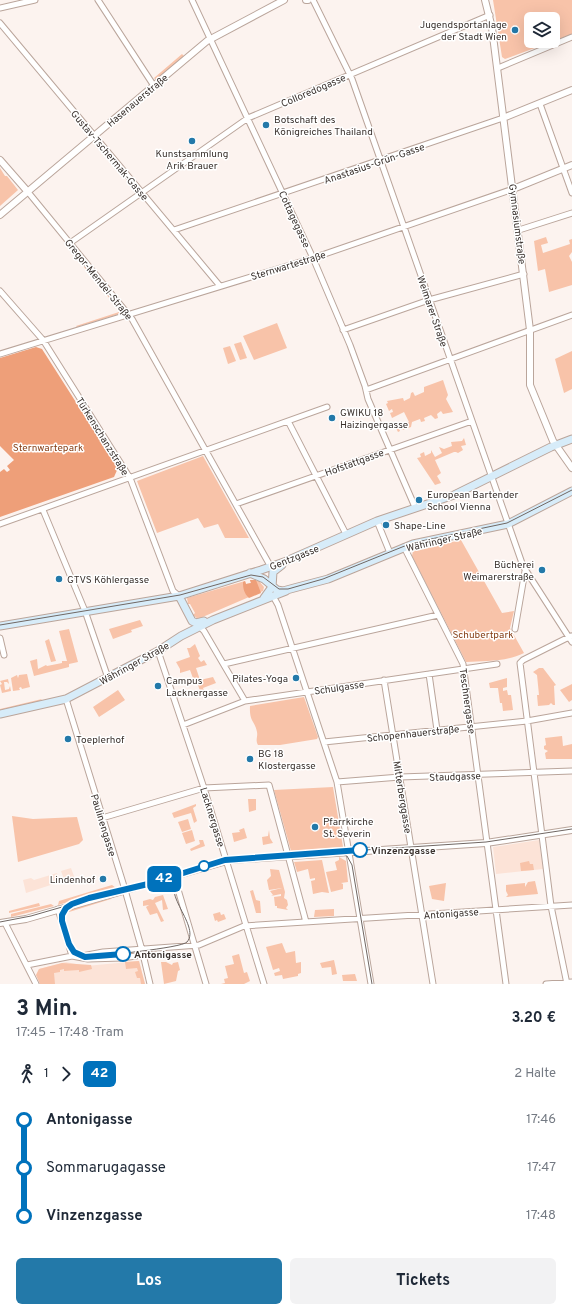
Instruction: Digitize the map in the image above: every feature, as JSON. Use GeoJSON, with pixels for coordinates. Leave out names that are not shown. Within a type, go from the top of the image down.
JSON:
{"type":"FeatureCollection","features":[{"type":"Feature","properties":{"kind":"main road","name":"Gentzgasse"},"geometry":{"type":"LineString","coordinates":[[0,626],[179,596],[250,573],[272,570],[284,562],[377,521],[454,495],[555,445],[572,439]]}},
{"type":"Feature","properties":{"kind":"main road","name":"Währinger Straße"},"geometry":{"type":"LineString","coordinates":[[0,714],[66,699],[158,651],[200,626],[264,598],[328,578],[404,547],[508,524],[572,491]]}},
{"type":"Feature","properties":{"kind":"main road"},"geometry":{"type":"LineString","coordinates":[[264,598],[272,587],[272,570]]}},
{"type":"Feature","properties":{"kind":"main road"},"geometry":{"type":"LineString","coordinates":[[250,573],[264,579],[272,587]]}},
{"type":"Feature","properties":{"kind":"main road","name":"Währinger Straße"},"geometry":{"type":"LineString","coordinates":[[272,587],[281,591],[291,589]]}},
{"type":"Feature","properties":{"kind":"main road"},"geometry":{"type":"LineString","coordinates":[[179,596],[194,622],[212,620]]}},
{"type":"Feature","properties":{"kind":"street"},"geometry":{"type":"LineString","coordinates":[[0,8],[35,0]]}},
{"type":"Feature","properties":{"kind":"street"},"geometry":{"type":"LineString","coordinates":[[98,0],[154,86]]}},
{"type":"Feature","properties":{"kind":"street","name":"Cottagegasse"},"geometry":{"type":"LineString","coordinates":[[192,0],[313,258],[350,345],[366,390],[415,507]]}},
{"type":"Feature","properties":{"kind":"street","name":"Hasenauerstraße"},"geometry":{"type":"LineString","coordinates":[[0,215],[211,39],[284,0]]}},
{"type":"Feature","properties":{"kind":"street","name":"Weimarer Straße"},"geometry":{"type":"LineString","coordinates":[[313,0],[349,74],[525,571],[515,629]]}},
{"type":"Feature","properties":{"kind":"street","name":"Gymnasiumstraße"},"geometry":{"type":"LineString","coordinates":[[485,0],[490,15],[498,68],[519,230],[530,330],[530,385],[555,445],[572,468]]}},
{"type":"Feature","properties":{"kind":"street","name":"Colloredogasse"},"geometry":{"type":"LineString","coordinates":[[70,243],[248,118],[490,15]]}},
{"type":"Feature","properties":{"kind":"street","name":"Gustav-Tschermak-Gasse"},"geometry":{"type":"LineString","coordinates":[[0,23],[220,286]]}},
{"type":"Feature","properties":{"kind":"street"},"geometry":{"type":"LineString","coordinates":[[498,68],[572,37]]}},
{"type":"Feature","properties":{"kind":"street","name":"Anastasius-Grün-Gasse"},"geometry":{"type":"LineString","coordinates":[[174,230],[504,118],[572,90]]}},
{"type":"Feature","properties":{"kind":"street"},"geometry":{"type":"LineString","coordinates":[[540,104],[572,193]]}},
{"type":"Feature","properties":{"kind":"street","name":"Gregor-Mendel-Straße"},"geometry":{"type":"LineString","coordinates":[[0,160],[132,319],[272,570]]}},
{"type":"Feature","properties":{"kind":"street","name":"Sternwartestraße"},"geometry":{"type":"LineString","coordinates":[[0,354],[313,258],[514,189],[572,165]]}},
{"type":"Feature","properties":{"kind":"street"},"geometry":{"type":"LineString","coordinates":[[519,230],[572,213]]}},
{"type":"Feature","properties":{"kind":"street"},"geometry":{"type":"LineString","coordinates":[[343,330],[429,300],[524,274]]}},
{"type":"Feature","properties":{"kind":"street","name":"Türkenschanzstraße"},"geometry":{"type":"LineString","coordinates":[[0,291],[43,340],[130,478],[173,591],[179,596]]}},
{"type":"Feature","properties":{"kind":"street"},"geometry":{"type":"LineString","coordinates":[[366,390],[572,315]]}},
{"type":"Feature","properties":{"kind":"street"},"geometry":{"type":"LineString","coordinates":[[0,524],[43,510],[327,407]]}},
{"type":"Feature","properties":{"kind":"street"},"geometry":{"type":"LineString","coordinates":[[288,421],[346,534]]}},
{"type":"Feature","properties":{"kind":"street","name":"Hofstattgasse"},"geometry":{"type":"LineString","coordinates":[[236,504],[472,421]]}},
{"type":"Feature","properties":{"kind":"street"},"geometry":{"type":"LineString","coordinates":[[43,510],[85,611],[108,678]]}},
{"type":"Feature","properties":{"kind":"street"},"geometry":{"type":"LineString","coordinates":[[377,521],[390,553]]}},
{"type":"Feature","properties":{"kind":"street","name":"Teschnergasse"},"geometry":{"type":"LineString","coordinates":[[404,547],[464,669],[490,877],[496,910]]}},
{"type":"Feature","properties":{"kind":"street"},"geometry":{"type":"LineString","coordinates":[[525,571],[571,639],[521,661],[527,721],[551,906],[569,983],[546,984]]}},
{"type":"Feature","properties":{"kind":"street"},"geometry":{"type":"LineString","coordinates":[[273,596],[293,649],[337,782],[371,984]]}},
{"type":"Feature","properties":{"kind":"street"},"geometry":{"type":"LineString","coordinates":[[224,664],[438,615]]}},
{"type":"Feature","properties":{"kind":"street"},"geometry":{"type":"LineString","coordinates":[[200,626],[245,701]]}},
{"type":"Feature","properties":{"kind":"street"},"geometry":{"type":"LineString","coordinates":[[0,638],[4,655]]}},
{"type":"Feature","properties":{"kind":"street","name":"Lacknergasse"},"geometry":{"type":"LineString","coordinates":[[158,651],[184,725],[264,984]]}},
{"type":"Feature","properties":{"kind":"street","name":"Schulgasse"},"geometry":{"type":"LineString","coordinates":[[184,725],[245,701],[497,664]]}},
{"type":"Feature","properties":{"kind":"street"},"geometry":{"type":"LineString","coordinates":[[429,674],[437,730]]}},
{"type":"Feature","properties":{"kind":"street","name":"Mitterberggasse"},"geometry":{"type":"LineString","coordinates":[[384,680],[433,984]]}},
{"type":"Feature","properties":{"kind":"street","name":"Paulinengasse"},"geometry":{"type":"LineString","coordinates":[[66,699],[142,950],[150,984]]}},
{"type":"Feature","properties":{"kind":"street","name":"Schopenhauerstraße"},"geometry":{"type":"LineString","coordinates":[[324,742],[527,721],[572,713]]}},
{"type":"Feature","properties":{"kind":"street","name":"Staudgasse"},"geometry":{"type":"LineString","coordinates":[[337,782],[572,771]]}},
{"type":"Feature","properties":{"kind":"street"},"geometry":{"type":"LineString","coordinates":[[102,818],[204,788],[269,785],[306,922]]}},
{"type":"Feature","properties":{"kind":"street"},"geometry":{"type":"LineString","coordinates":[[36,984],[27,965],[2,923],[58,909],[226,860],[486,843],[572,830]]}},
{"type":"Feature","properties":{"kind":"street"},"geometry":{"type":"LineString","coordinates":[[174,876],[206,984]]}},
{"type":"Feature","properties":{"kind":"street","name":"Antonigasse"},"geometry":{"type":"LineString","coordinates":[[27,965],[74,956],[88,959],[122,958],[136,956],[142,950],[199,945],[247,926],[572,905]]}},
{"type":"Feature","properties":{"kind":"street"},"geometry":{"type":"LineString","coordinates":[[58,909],[61,919]]}},
{"type":"Feature","properties":{"kind":"street"},"geometry":{"type":"LineString","coordinates":[[496,910],[506,984]]}},
{"type":"Feature","properties":{"kind":"street"},"geometry":{"type":"LineString","coordinates":[[63,925],[74,956]]}},
{"type":"Feature","properties":{"kind":"shaded area"},"geometry":{"type":"Polygon","coordinates":[[[539,840],[543,869],[496,874],[493,847],[539,840]]]}},
{"type":"Feature","properties":{"kind":"shaded area"},"geometry":{"type":"Polygon","coordinates":[[[71,868],[75,879],[65,882],[61,871],[71,868]]]}},
{"type":"Feature","properties":{"kind":"shaded area"},"geometry":{"type":"Polygon","coordinates":[[[57,873],[60,882],[26,893],[23,880],[31,878],[34,880],[57,873]]]}},
{"type":"Feature","properties":{"kind":"shaded area"},"geometry":{"type":"Polygon","coordinates":[[[139,961],[145,984],[40,984],[36,975],[39,969],[66,962],[86,966],[139,961]]]}},
{"type":"Feature","properties":{"kind":"green space","name":"Jugendsportanlage der Stadt Wien"},"geometry":{"type":"Polygon","coordinates":[[[493,0],[572,0],[572,34],[560,38],[560,12],[524,12],[524,48],[534,48],[505,59],[502,57],[493,0]]]}},
{"type":"Feature","properties":{"kind":"green space"},"geometry":{"type":"Polygon","coordinates":[[[182,54],[184,56],[156,80],[154,78],[182,54]]]}},
{"type":"Feature","properties":{"kind":"green space"},"geometry":{"type":"Polygon","coordinates":[[[0,168],[18,190],[0,206],[0,168]]]}},
{"type":"Feature","properties":{"kind":"green space"},"geometry":{"type":"Polygon","coordinates":[[[546,237],[548,243],[541,245],[543,253],[570,244],[569,240],[572,239],[572,252],[569,256],[572,262],[572,285],[549,292],[545,269],[538,271],[534,241],[546,237]]]}},
{"type":"Feature","properties":{"kind":"green space"},"geometry":{"type":"Polygon","coordinates":[[[84,267],[120,309],[119,310],[84,267]]]}},
{"type":"Feature","properties":{"kind":"green space"},"geometry":{"type":"Polygon","coordinates":[[[119,312],[119,314],[77,327],[76,326],[119,312]]]}},
{"type":"Feature","properties":{"kind":"green space"},"geometry":{"type":"Polygon","coordinates":[[[277,323],[287,348],[254,360],[243,336],[277,323]]]}},
{"type":"Feature","properties":{"kind":"green space"},"geometry":{"type":"Polygon","coordinates":[[[241,342],[247,358],[240,360],[234,344],[241,342]]]}},
{"type":"Feature","properties":{"kind":"green space"},"geometry":{"type":"Polygon","coordinates":[[[230,346],[236,361],[228,364],[223,348],[230,346]]]}},
{"type":"Feature","properties":{"kind":"green space","name":"Sternwartepark"},"geometry":{"type":"Polygon","coordinates":[[[36,347],[42,349],[118,468],[114,477],[0,517],[0,472],[4,469],[7,472],[10,470],[7,466],[14,460],[0,446],[0,358],[36,347]]]}},
{"type":"Feature","properties":{"kind":"green space"},"geometry":{"type":"Polygon","coordinates":[[[572,351],[572,389],[564,393],[555,359],[572,351]]]}},
{"type":"Feature","properties":{"kind":"green space"},"geometry":{"type":"Polygon","coordinates":[[[443,380],[448,395],[446,399],[453,412],[443,414],[441,411],[437,414],[438,418],[435,419],[431,415],[424,418],[425,421],[421,422],[420,419],[412,422],[411,427],[403,430],[402,427],[399,428],[400,431],[398,432],[396,428],[409,422],[404,412],[392,418],[390,413],[393,412],[392,409],[389,411],[386,404],[388,403],[387,401],[403,398],[404,401],[410,398],[411,393],[413,392],[415,396],[424,392],[424,387],[443,380]]]}},
{"type":"Feature","properties":{"kind":"green space"},"geometry":{"type":"Polygon","coordinates":[[[464,438],[466,445],[461,446],[463,450],[435,460],[441,473],[437,476],[441,483],[435,485],[417,458],[421,457],[420,454],[424,452],[425,456],[431,453],[431,450],[435,457],[442,453],[439,447],[444,449],[452,446],[451,442],[462,441],[464,438]]]}},
{"type":"Feature","properties":{"kind":"green space"},"geometry":{"type":"Polygon","coordinates":[[[203,456],[249,538],[225,538],[218,524],[204,528],[198,518],[157,533],[137,481],[203,456]]]}},
{"type":"Feature","properties":{"kind":"green space","name":"Schubertpark"},"geometry":{"type":"Polygon","coordinates":[[[461,540],[502,613],[514,611],[510,628],[524,653],[503,660],[466,662],[412,556],[413,551],[461,540]]]}},
{"type":"Feature","properties":{"kind":"green space"},"geometry":{"type":"Polygon","coordinates":[[[250,580],[259,581],[264,587],[263,591],[198,619],[193,615],[195,613],[190,604],[188,604],[187,598],[245,581],[246,584],[251,583],[250,580]]]}},
{"type":"Feature","properties":{"kind":"green space"},"geometry":{"type":"Polygon","coordinates":[[[250,580],[256,580],[261,593],[249,598],[244,591],[243,582],[245,581],[246,584],[251,583],[250,580]]]}},
{"type":"Feature","properties":{"kind":"green space"},"geometry":{"type":"Polygon","coordinates":[[[140,620],[143,626],[113,639],[109,629],[140,620]]]}},
{"type":"Feature","properties":{"kind":"green space"},"geometry":{"type":"Polygon","coordinates":[[[69,629],[78,662],[69,664],[69,667],[34,676],[30,661],[37,659],[38,669],[46,665],[67,661],[59,631],[69,629]]]}},
{"type":"Feature","properties":{"kind":"green space"},"geometry":{"type":"Polygon","coordinates":[[[49,639],[56,661],[51,662],[45,641],[49,639]]]}},
{"type":"Feature","properties":{"kind":"green space"},"geometry":{"type":"Polygon","coordinates":[[[195,644],[200,656],[198,658],[201,662],[204,660],[207,665],[196,668],[200,680],[213,677],[216,683],[203,688],[205,693],[201,694],[197,682],[191,684],[194,681],[190,670],[180,673],[180,669],[176,662],[190,657],[187,648],[190,648],[195,644]]]}},
{"type":"Feature","properties":{"kind":"green space"},"geometry":{"type":"Polygon","coordinates":[[[539,668],[543,668],[556,685],[554,686],[555,705],[551,703],[549,705],[538,706],[537,695],[539,695],[537,675],[533,672],[539,668]]]}},
{"type":"Feature","properties":{"kind":"green space"},"geometry":{"type":"Polygon","coordinates":[[[27,674],[30,687],[22,689],[21,687],[19,688],[20,690],[13,691],[11,678],[17,675],[18,678],[19,675],[27,674]]]}},
{"type":"Feature","properties":{"kind":"green space"},"geometry":{"type":"Polygon","coordinates":[[[507,678],[507,687],[503,688],[503,691],[507,690],[508,695],[511,695],[513,710],[503,711],[502,703],[500,703],[498,688],[490,688],[489,683],[507,678]]]}},
{"type":"Feature","properties":{"kind":"green space"},"geometry":{"type":"Polygon","coordinates":[[[8,679],[9,684],[4,682],[5,690],[9,689],[10,686],[11,691],[2,693],[0,685],[2,684],[0,681],[8,679]]]}},
{"type":"Feature","properties":{"kind":"green space"},"geometry":{"type":"Polygon","coordinates":[[[572,684],[572,700],[569,702],[560,690],[572,684]]]}},
{"type":"Feature","properties":{"kind":"green space"},"geometry":{"type":"Polygon","coordinates":[[[118,690],[125,700],[99,717],[93,707],[118,690]]]}},
{"type":"Feature","properties":{"kind":"green space"},"geometry":{"type":"Polygon","coordinates":[[[304,697],[318,737],[317,739],[280,745],[258,745],[256,728],[250,715],[250,706],[304,697]]]}},
{"type":"Feature","properties":{"kind":"green space"},"geometry":{"type":"Polygon","coordinates":[[[42,699],[40,701],[0,710],[0,709],[42,699]]]}},
{"type":"Feature","properties":{"kind":"green space"},"geometry":{"type":"Polygon","coordinates":[[[562,736],[563,746],[572,744],[572,759],[546,759],[545,753],[548,751],[544,749],[544,746],[546,745],[545,738],[562,736]]]}},
{"type":"Feature","properties":{"kind":"green space"},"geometry":{"type":"Polygon","coordinates":[[[333,787],[343,847],[291,851],[274,790],[333,787]]]}},
{"type":"Feature","properties":{"kind":"green space"},"geometry":{"type":"Polygon","coordinates":[[[248,799],[256,799],[256,810],[249,812],[248,799]]]}},
{"type":"Feature","properties":{"kind":"green space"},"geometry":{"type":"Polygon","coordinates":[[[196,804],[193,808],[197,821],[194,823],[191,813],[174,818],[172,813],[196,804]]]}},
{"type":"Feature","properties":{"kind":"green space"},"geometry":{"type":"Polygon","coordinates":[[[12,816],[33,819],[77,817],[83,840],[79,844],[18,862],[12,816]]]}},
{"type":"Feature","properties":{"kind":"green space"},"geometry":{"type":"Polygon","coordinates":[[[188,819],[191,829],[182,832],[178,822],[188,819]]]}},
{"type":"Feature","properties":{"kind":"green space"},"geometry":{"type":"Polygon","coordinates":[[[244,828],[247,838],[234,842],[232,833],[240,832],[239,830],[244,828]]]}},
{"type":"Feature","properties":{"kind":"green space"},"geometry":{"type":"Polygon","coordinates":[[[192,830],[195,841],[186,844],[182,833],[192,830]]]}},
{"type":"Feature","properties":{"kind":"green space"},"geometry":{"type":"Polygon","coordinates":[[[269,830],[270,838],[273,843],[263,845],[262,837],[268,836],[269,830]]]}},
{"type":"Feature","properties":{"kind":"green space"},"geometry":{"type":"Polygon","coordinates":[[[199,840],[203,840],[205,846],[191,851],[190,849],[200,844],[199,840]]]}},
{"type":"Feature","properties":{"kind":"green space"},"geometry":{"type":"Polygon","coordinates":[[[339,857],[346,861],[348,882],[341,883],[343,884],[343,889],[331,892],[326,872],[337,870],[335,862],[339,860],[339,857]]]}},
{"type":"Feature","properties":{"kind":"green space"},"geometry":{"type":"Polygon","coordinates":[[[322,860],[329,893],[322,892],[313,894],[311,881],[315,880],[315,878],[310,879],[308,869],[297,872],[294,862],[322,860]]]}},
{"type":"Feature","properties":{"kind":"green space"},"geometry":{"type":"Polygon","coordinates":[[[529,861],[530,864],[533,864],[534,870],[521,871],[520,863],[529,861]]]}},
{"type":"Feature","properties":{"kind":"green space"},"geometry":{"type":"Polygon","coordinates":[[[270,869],[279,870],[285,892],[284,898],[287,900],[288,905],[286,908],[288,910],[277,908],[277,906],[275,906],[274,897],[281,896],[281,894],[271,896],[273,895],[270,891],[282,888],[269,890],[267,880],[271,876],[270,869]]]}},
{"type":"Feature","properties":{"kind":"green space"},"geometry":{"type":"Polygon","coordinates":[[[535,881],[538,894],[506,897],[508,895],[506,885],[525,883],[525,887],[528,882],[535,881]]]}},
{"type":"Feature","properties":{"kind":"green space"},"geometry":{"type":"Polygon","coordinates":[[[446,883],[444,901],[432,899],[429,886],[446,883]]]}},
{"type":"Feature","properties":{"kind":"green space"},"geometry":{"type":"Polygon","coordinates":[[[112,885],[116,888],[58,905],[59,901],[112,885]]]}},
{"type":"Feature","properties":{"kind":"green space"},"geometry":{"type":"Polygon","coordinates":[[[253,890],[256,900],[260,901],[261,913],[256,913],[250,891],[253,890]]]}},
{"type":"Feature","properties":{"kind":"green space"},"geometry":{"type":"Polygon","coordinates":[[[163,895],[168,909],[163,910],[162,900],[155,903],[164,921],[161,922],[157,913],[150,915],[146,907],[149,905],[143,906],[143,901],[150,899],[153,900],[155,897],[163,895]]]}},
{"type":"Feature","properties":{"kind":"green space"},"geometry":{"type":"Polygon","coordinates":[[[112,898],[111,899],[69,912],[69,910],[112,898]]]}},
{"type":"Feature","properties":{"kind":"green space"},"geometry":{"type":"Polygon","coordinates":[[[39,903],[40,906],[9,913],[9,911],[39,903]]]}},
{"type":"Feature","properties":{"kind":"green space"},"geometry":{"type":"Polygon","coordinates":[[[51,904],[54,906],[11,917],[11,914],[51,904]]]}},
{"type":"Feature","properties":{"kind":"green space"},"geometry":{"type":"Polygon","coordinates":[[[334,909],[334,916],[314,917],[315,910],[334,909]]]}},
{"type":"Feature","properties":{"kind":"green space"},"geometry":{"type":"Polygon","coordinates":[[[220,912],[221,915],[224,914],[226,919],[218,922],[217,920],[215,921],[213,914],[220,912]]]}},
{"type":"Feature","properties":{"kind":"green space"},"geometry":{"type":"Polygon","coordinates":[[[282,943],[286,953],[295,951],[296,963],[301,962],[301,973],[298,974],[298,976],[283,979],[282,975],[275,976],[274,973],[280,971],[279,968],[273,970],[266,947],[282,943]]]}},
{"type":"Feature","properties":{"kind":"green space"},"geometry":{"type":"Polygon","coordinates":[[[239,954],[244,973],[247,972],[250,981],[244,984],[221,984],[225,983],[224,979],[228,978],[225,966],[234,964],[232,956],[239,954]]]}},
{"type":"Feature","properties":{"kind":"green space"},"geometry":{"type":"Polygon","coordinates":[[[334,960],[337,974],[332,975],[331,967],[322,968],[320,963],[334,960]]]}},
{"type":"Feature","properties":{"kind":"green space"},"geometry":{"type":"Polygon","coordinates":[[[139,961],[145,984],[141,984],[140,978],[137,978],[135,972],[138,971],[137,968],[126,969],[125,962],[139,961]]]}},
{"type":"Feature","properties":{"kind":"green space"},"geometry":{"type":"Polygon","coordinates":[[[161,962],[166,962],[172,965],[173,963],[178,962],[180,970],[178,971],[176,981],[164,984],[161,962]]]}},
{"type":"Feature","properties":{"kind":"green space"},"geometry":{"type":"Polygon","coordinates":[[[62,963],[91,965],[92,969],[79,972],[79,970],[60,970],[60,972],[54,973],[55,984],[40,984],[36,975],[39,969],[62,963]]]}},
{"type":"Feature","properties":{"kind":"green space"},"geometry":{"type":"Polygon","coordinates":[[[355,974],[357,981],[343,981],[342,975],[355,974]]]}},
{"type":"Feature","properties":{"kind":"tram line"},"geometry":{"type":"LineString","coordinates":[[0,625],[180,595],[251,575],[263,577],[279,589],[288,589],[323,579],[412,543],[507,523],[572,490]]}},
{"type":"Feature","properties":{"kind":"tram line"},"geometry":{"type":"LineString","coordinates":[[0,922],[31,916],[228,859],[486,842],[572,829]]}},
{"type":"Feature","properties":{"kind":"tram line","name":"42"},"geometry":{"type":"LineString","coordinates":[[123,954],[85,957],[74,952],[69,944],[62,921],[62,915],[66,908],[72,904],[89,898],[148,884],[225,860],[360,850]]}},
{"type":"Feature","properties":{"kind":"tram line"},"geometry":{"type":"LineString","coordinates":[[338,852],[347,856],[352,865],[372,984]]}},
{"type":"Feature","properties":{"kind":"tram line"},"geometry":{"type":"LineString","coordinates":[[63,925],[72,949],[85,957],[171,947],[187,942],[190,935],[188,926],[175,897],[174,888],[176,880],[184,874]]}},
{"type":"Feature","properties":{"kind":"tram line"},"geometry":{"type":"LineString","coordinates":[[62,918],[64,911],[70,905]]}},
{"type":"Feature","properties":{"kind":"place","name":"Jugendsportanlage der Stadt Wien"},"geometry":{"type":"Point","coordinates":[515,30]}},
{"type":"Feature","properties":{"kind":"place","name":"Botschaft des Königreiches Thailand"},"geometry":{"type":"Point","coordinates":[266,125]}},
{"type":"Feature","properties":{"kind":"place","name":"Kunstsammlung Arik Brauer"},"geometry":{"type":"Point","coordinates":[192,141]}},
{"type":"Feature","properties":{"kind":"place","name":"GWIKU 18 Haizingergasse"},"geometry":{"type":"Point","coordinates":[332,418]}},
{"type":"Feature","properties":{"kind":"place","name":"European Bartender School Vienna"},"geometry":{"type":"Point","coordinates":[419,500]}},
{"type":"Feature","properties":{"kind":"place","name":"Shape-Line"},"geometry":{"type":"Point","coordinates":[386,525]}},
{"type":"Feature","properties":{"kind":"place","name":"Bücherei Weimarerstraße"},"geometry":{"type":"Point","coordinates":[542,570]}},
{"type":"Feature","properties":{"kind":"place","name":"GTVS Köhlergasse"},"geometry":{"type":"Point","coordinates":[59,579]}},
{"type":"Feature","properties":{"kind":"place","name":"Pilates-Yoga"},"geometry":{"type":"Point","coordinates":[296,678]}},
{"type":"Feature","properties":{"kind":"place","name":"Campus Lacknergasse"},"geometry":{"type":"Point","coordinates":[158,686]}},
{"type":"Feature","properties":{"kind":"place","name":"Toeplerhof"},"geometry":{"type":"Point","coordinates":[68,739]}},
{"type":"Feature","properties":{"kind":"place","name":"BG 18 Klostergasse"},"geometry":{"type":"Point","coordinates":[250,759]}},
{"type":"Feature","properties":{"kind":"place","name":"Pfarrkirche St. Severin"},"geometry":{"type":"Point","coordinates":[315,827]}},
{"type":"Feature","properties":{"kind":"place","name":"Vinzenzgasse"},"geometry":{"type":"Point","coordinates":[360,850]}},
{"type":"Feature","properties":{"kind":"place","name":"Lindenhof"},"geometry":{"type":"Point","coordinates":[103,879]}},
{"type":"Feature","properties":{"kind":"place","name":"Antonigasse"},"geometry":{"type":"Point","coordinates":[123,954]}}]}
